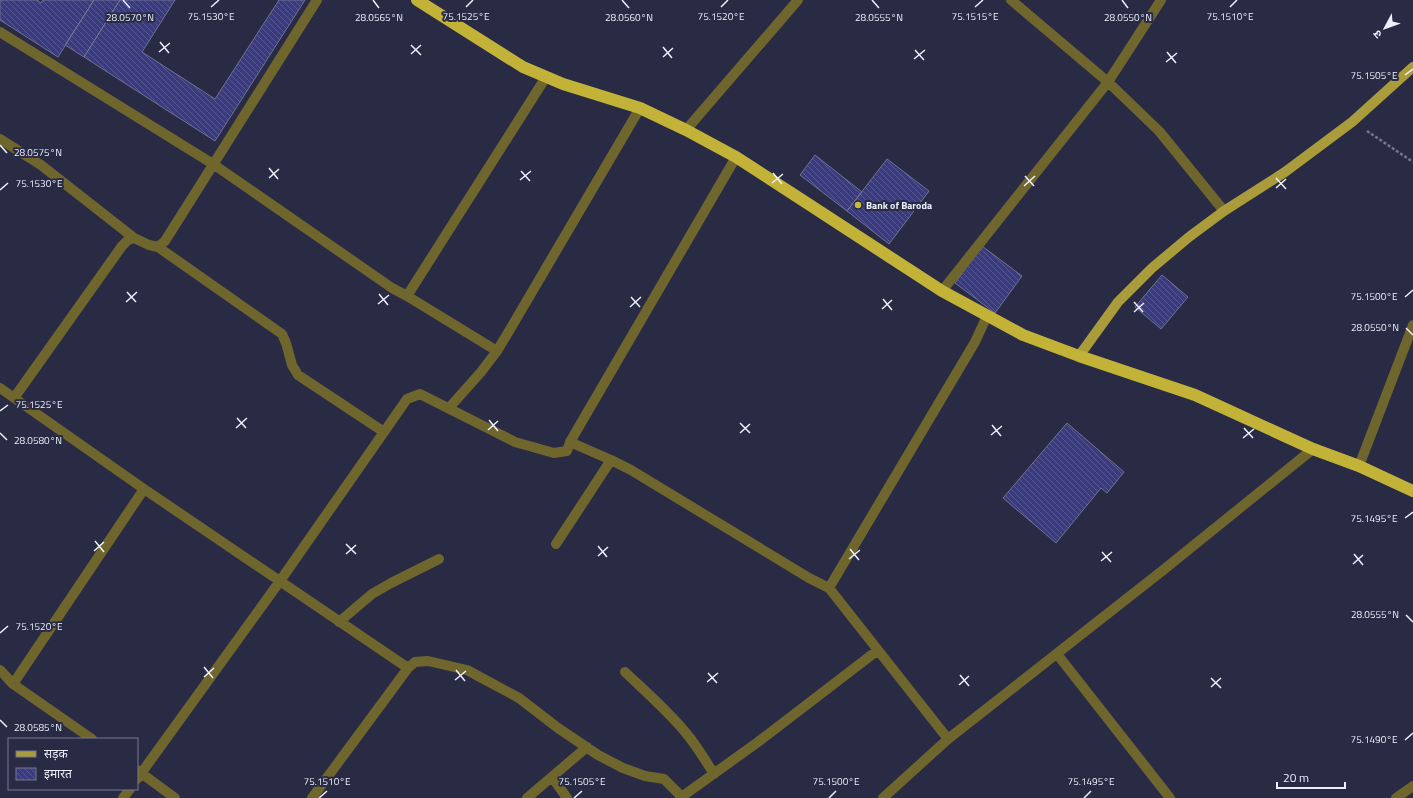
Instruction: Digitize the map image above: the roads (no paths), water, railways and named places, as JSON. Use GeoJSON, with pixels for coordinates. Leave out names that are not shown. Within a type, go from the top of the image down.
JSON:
{"type":"FeatureCollection","features":[{"type":"Feature","properties":{"kind":"highway"},"geometry":{"type":"LineString","coordinates":[[417,0],[523,67],[580,90],[640,108],[736,156],[942,291],[1022,335],[1195,395],[1313,449],[1359,466],[1413,491]]}},
{"type":"Feature","properties":{"kind":"main road"},"geometry":{"type":"LineString","coordinates":[[1079,356],[1118,302],[1152,268],[1189,237],[1224,211],[1285,172],[1352,122],[1413,67]]}},
{"type":"Feature","properties":{"kind":"street"},"geometry":{"type":"LineString","coordinates":[[158,247],[165,241],[317,0]]}},
{"type":"Feature","properties":{"kind":"street"},"geometry":{"type":"LineString","coordinates":[[686,130],[798,0]]}},
{"type":"Feature","properties":{"kind":"street"},"geometry":{"type":"LineString","coordinates":[[1011,0],[1108,82],[1159,130],[1224,211]]}},
{"type":"Feature","properties":{"kind":"street"},"geometry":{"type":"LineString","coordinates":[[942,291],[1108,82],[1161,0]]}},
{"type":"Feature","properties":{"kind":"street"},"geometry":{"type":"LineString","coordinates":[[0,32],[213,164],[392,288],[497,351]]}},
{"type":"Feature","properties":{"kind":"street"},"geometry":{"type":"LineString","coordinates":[[407,296],[546,77]]}},
{"type":"Feature","properties":{"kind":"street"},"geometry":{"type":"LineString","coordinates":[[448,408],[481,372],[497,351],[640,108]]}},
{"type":"Feature","properties":{"kind":"street"},"geometry":{"type":"LineString","coordinates":[[0,139],[40,165],[134,238],[149,245],[158,247],[282,334],[292,365],[298,375],[384,432]]}},
{"type":"Feature","properties":{"kind":"street"},"geometry":{"type":"LineString","coordinates":[[175,798],[138,774],[280,581],[407,400],[420,394],[515,442],[554,453],[567,451],[570,442],[736,156]]}},
{"type":"Feature","properties":{"kind":"street"},"geometry":{"type":"LineString","coordinates":[[14,398],[122,246],[128,240],[134,238]]}},
{"type":"Feature","properties":{"kind":"street"},"geometry":{"type":"LineString","coordinates":[[829,588],[974,342],[987,316]]}},
{"type":"Feature","properties":{"kind":"street"},"geometry":{"type":"LineString","coordinates":[[1359,466],[1413,325]]}},
{"type":"Feature","properties":{"kind":"street"},"geometry":{"type":"LineString","coordinates":[[0,388],[144,489],[408,668]]}},
{"type":"Feature","properties":{"kind":"street"},"geometry":{"type":"LineString","coordinates":[[570,442],[631,470],[809,578],[829,588],[948,740]]}},
{"type":"Feature","properties":{"kind":"street"},"geometry":{"type":"LineString","coordinates":[[883,798],[948,740],[1162,571],[1313,449]]}},
{"type":"Feature","properties":{"kind":"street"},"geometry":{"type":"LineString","coordinates":[[556,544],[611,460]]}},
{"type":"Feature","properties":{"kind":"street"},"geometry":{"type":"LineString","coordinates":[[12,684],[144,489]]}},
{"type":"Feature","properties":{"kind":"street"},"geometry":{"type":"LineString","coordinates":[[339,622],[372,594],[440,559]]}},
{"type":"Feature","properties":{"kind":"street"},"geometry":{"type":"LineString","coordinates":[[312,798],[408,668],[415,662],[428,661],[467,670],[519,698],[558,728],[598,755],[622,768],[645,776],[664,779],[681,797],[758,742],[878,650]]}},
{"type":"Feature","properties":{"kind":"street"},"geometry":{"type":"LineString","coordinates":[[1057,654],[1170,798]]}},
{"type":"Feature","properties":{"kind":"street"},"geometry":{"type":"LineString","coordinates":[[0,670],[12,684],[91,738]]}},
{"type":"Feature","properties":{"kind":"street"},"geometry":{"type":"LineString","coordinates":[[625,672],[686,732],[714,774]]}},
{"type":"Feature","properties":{"kind":"street"},"geometry":{"type":"LineString","coordinates":[[527,798],[587,747]]}},
{"type":"Feature","properties":{"kind":"street"},"geometry":{"type":"LineString","coordinates":[[552,777],[567,798]]}},
{"type":"Feature","properties":{"kind":"street"},"geometry":{"type":"LineString","coordinates":[[1396,798],[1413,786]]}},
{"type":"Feature","properties":{"kind":"street"},"geometry":{"type":"LineString","coordinates":[[123,798],[129,790]]}},
{"type":"Feature","properties":{"kind":"place","name":"Bank of Baroda"},"geometry":{"type":"Point","coordinates":[858,205]}}]}
